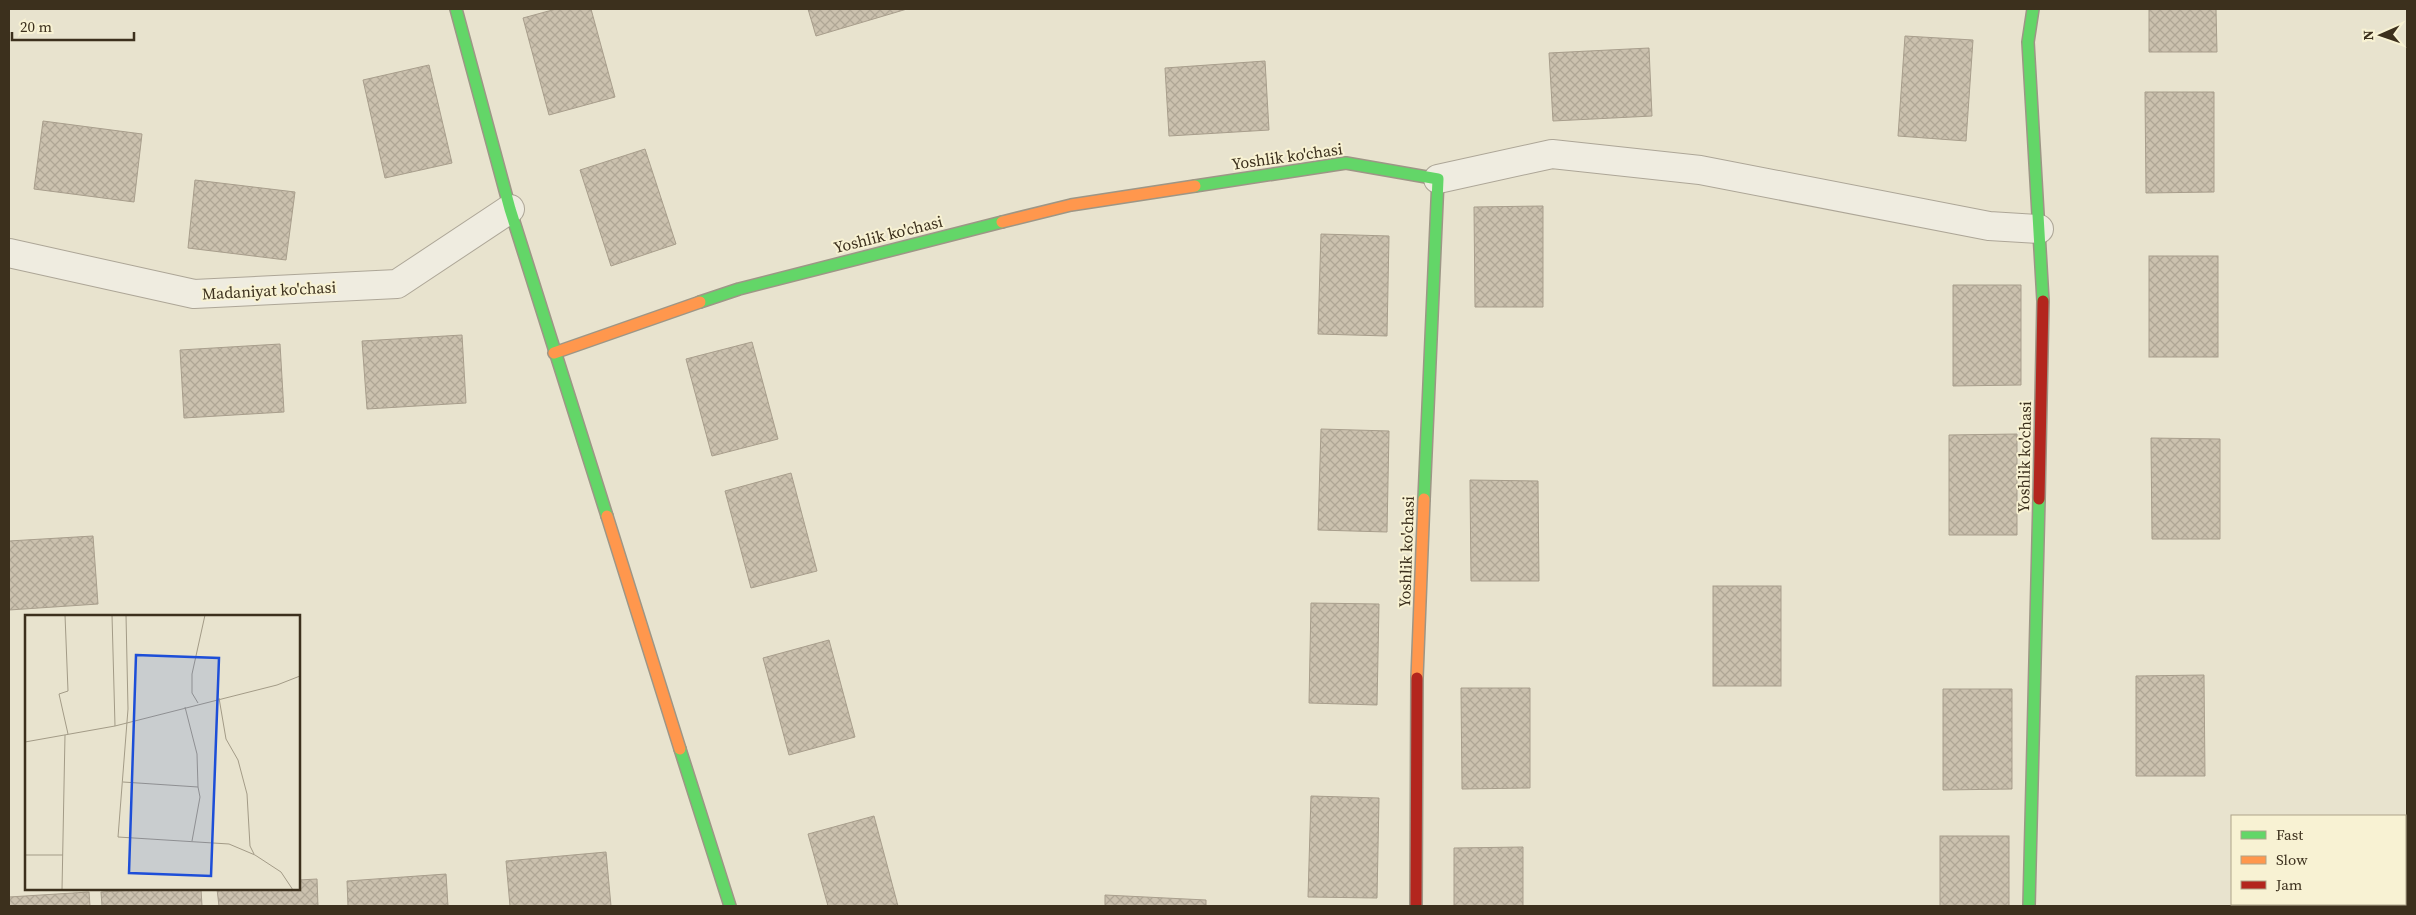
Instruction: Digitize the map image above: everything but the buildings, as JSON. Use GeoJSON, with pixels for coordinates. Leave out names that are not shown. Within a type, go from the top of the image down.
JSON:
{"type":"FeatureCollection","features":[{"type":"Feature","properties":{"kind":"street"},"geometry":{"type":"LineString","coordinates":[[456,9],[510,209],[730,906]]}},
{"type":"Feature","properties":{"kind":"street","name":"Yoshlik ko'chasi"},"geometry":{"type":"LineString","coordinates":[[2029,906],[2044,318],[2028,42],[2033,9]]}},
{"type":"Feature","properties":{"kind":"street"},"geometry":{"type":"LineString","coordinates":[[1438,179],[1552,154],[1700,170],[1989,226],[2039,229]]}},
{"type":"Feature","properties":{"kind":"street","name":"Yoshlik ko'chasi"},"geometry":{"type":"LineString","coordinates":[[554,353],[739,289],[1071,205],[1346,163],[1438,179],[1418,672],[1416,906]]}},
{"type":"Feature","properties":{"kind":"street","name":"Madaniyat ko'chasi"},"geometry":{"type":"LineString","coordinates":[[9,253],[194,294],[397,284],[510,209]]}},
{"type":"Feature","properties":{"kind":"traffic: fast"},"geometry":{"type":"LineString","coordinates":[[456,9],[510,209],[607,516]]}},
{"type":"Feature","properties":{"kind":"traffic: fast"},"geometry":{"type":"LineString","coordinates":[[2033,9],[2028,42],[2043,301]]}},
{"type":"Feature","properties":{"kind":"traffic: fast"},"geometry":{"type":"LineString","coordinates":[[1195,186],[1346,163],[1438,179],[1424,499]]}},
{"type":"Feature","properties":{"kind":"traffic: fast"},"geometry":{"type":"LineString","coordinates":[[700,302],[739,289],[1002,222]]}},
{"type":"Feature","properties":{"kind":"traffic: fast"},"geometry":{"type":"LineString","coordinates":[[2029,906],[2039,499]]}},
{"type":"Feature","properties":{"kind":"traffic: fast"},"geometry":{"type":"LineString","coordinates":[[680,749],[730,906]]}},
{"type":"Feature","properties":{"kind":"traffic: slow"},"geometry":{"type":"LineString","coordinates":[[1002,222],[1071,205],[1195,186]]}},
{"type":"Feature","properties":{"kind":"traffic: slow"},"geometry":{"type":"LineString","coordinates":[[554,353],[700,302]]}},
{"type":"Feature","properties":{"kind":"traffic: slow"},"geometry":{"type":"LineString","coordinates":[[1417,678],[1424,499]]}},
{"type":"Feature","properties":{"kind":"traffic: slow"},"geometry":{"type":"LineString","coordinates":[[607,516],[680,749]]}},
{"type":"Feature","properties":{"kind":"traffic: jam"},"geometry":{"type":"LineString","coordinates":[[2039,499],[2043,301]]}},
{"type":"Feature","properties":{"kind":"traffic: jam"},"geometry":{"type":"LineString","coordinates":[[1416,906],[1417,678]]}}]}
